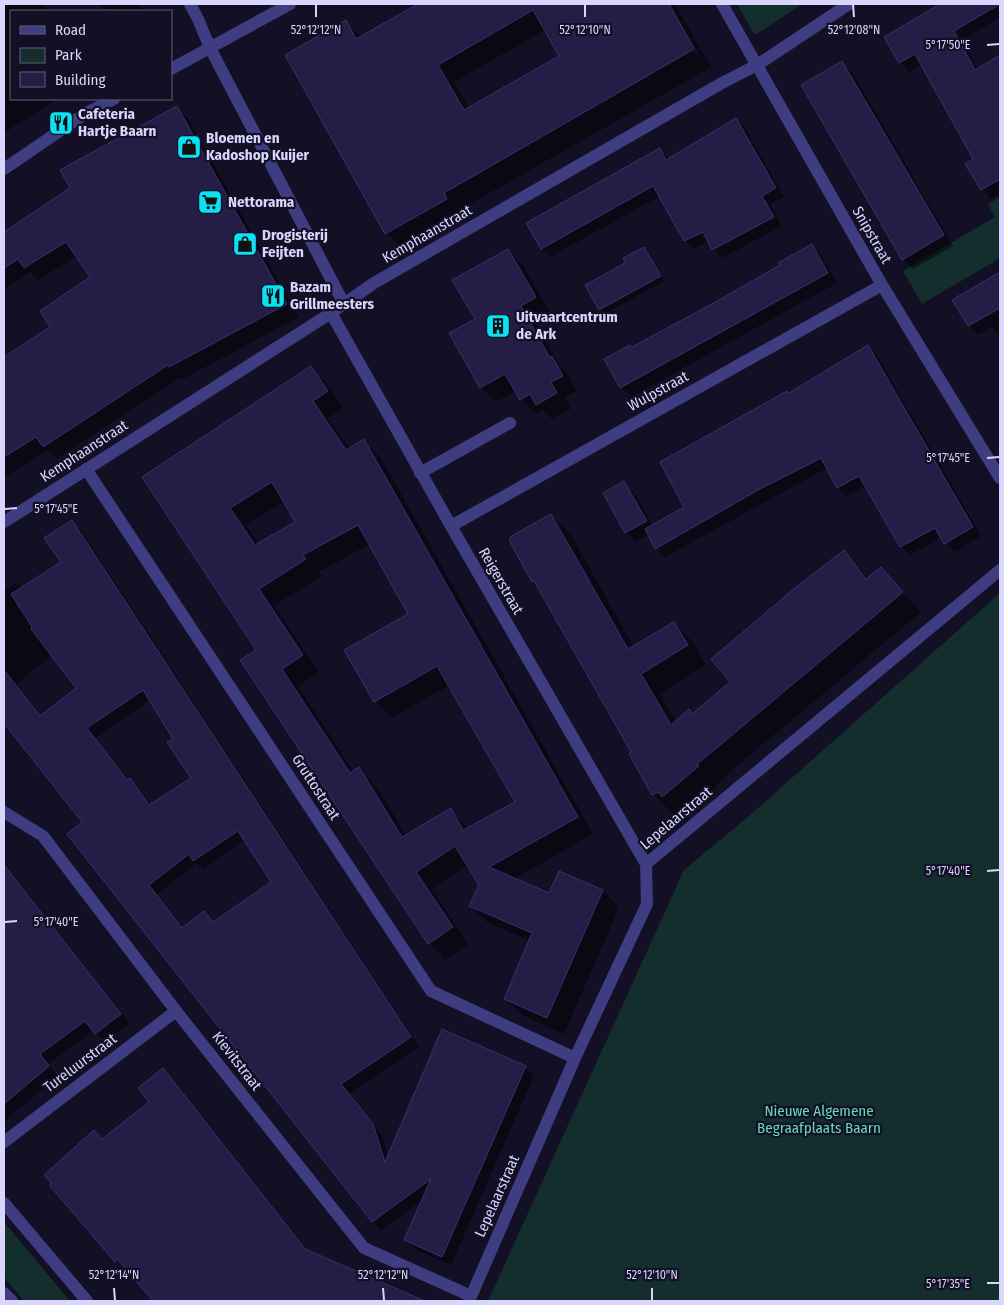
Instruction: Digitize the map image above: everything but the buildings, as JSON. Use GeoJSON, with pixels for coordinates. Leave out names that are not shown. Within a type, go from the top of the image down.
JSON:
{"type":"FeatureCollection","features":[{"type":"Feature","properties":{"kind":"street"},"geometry":{"type":"LineString","coordinates":[[190,4],[210,48],[344,304]]}},
{"type":"Feature","properties":{"kind":"street"},"geometry":{"type":"LineString","coordinates":[[172,67],[290,4]]}},
{"type":"Feature","properties":{"kind":"street","name":"Snipstraat"},"geometry":{"type":"LineString","coordinates":[[722,4],[882,285],[1000,478]]}},
{"type":"Feature","properties":{"kind":"street","name":"Kemphaanstraat"},"geometry":{"type":"LineString","coordinates":[[4,522],[331,313],[374,283],[722,83],[757,65],[849,4]]}},
{"type":"Feature","properties":{"kind":"street"},"geometry":{"type":"LineString","coordinates":[[4,170],[86,114],[112,100]]}},
{"type":"Feature","properties":{"kind":"street","name":"Wulpstraat"},"geometry":{"type":"LineString","coordinates":[[451,526],[882,285]]}},
{"type":"Feature","properties":{"kind":"street","name":"Reigerstraat"},"geometry":{"type":"LineString","coordinates":[[331,313],[420,473],[646,864]]}},
{"type":"Feature","properties":{"kind":"street"},"geometry":{"type":"LineString","coordinates":[[420,473],[510,423]]}},
{"type":"Feature","properties":{"kind":"street","name":"Gruttostraat"},"geometry":{"type":"LineString","coordinates":[[86,469],[430,991],[575,1058]]}},
{"type":"Feature","properties":{"kind":"street","name":"Lepelaarstraat"},"geometry":{"type":"LineString","coordinates":[[470,1299],[575,1058],[647,904],[646,864],[1000,570]]}},
{"type":"Feature","properties":{"kind":"street","name":"Kievitstraat"},"geometry":{"type":"LineString","coordinates":[[4,812],[43,836],[176,1011],[364,1248],[470,1299]]}},
{"type":"Feature","properties":{"kind":"street","name":"Tureluurstraat"},"geometry":{"type":"LineString","coordinates":[[4,1142],[176,1011]]}},
{"type":"Feature","properties":{"kind":"street"},"geometry":{"type":"LineString","coordinates":[[4,1203],[87,1301]]}},
{"type":"Feature","properties":{"kind":"street"},"geometry":{"type":"LineString","coordinates":[[4,1293],[12,1301]]}},
{"type":"Feature","properties":{"kind":"green space"},"geometry":{"type":"Polygon","coordinates":[[[737,4],[802,4],[755,35],[737,4]]]}},
{"type":"Feature","properties":{"kind":"green space"},"geometry":{"type":"Polygon","coordinates":[[[1000,197],[1000,258],[922,304],[903,271],[995,217],[988,204],[1000,197]]]}},
{"type":"Feature","properties":{"kind":"green space","name":"Nieuwe Algemene Begraafplaats Baarn"},"geometry":{"type":"Polygon","coordinates":[[[1000,593],[1000,1301],[488,1301],[684,870],[749,816],[1000,593]]]}},
{"type":"Feature","properties":{"kind":"green space"},"geometry":{"type":"Polygon","coordinates":[[[4,1222],[70,1301],[24,1301],[4,1277],[4,1222]]]}},
{"type":"Feature","properties":{"kind":"place","name":"Cafeteria Hartje Baarn"},"geometry":{"type":"Point","coordinates":[61,123]}},
{"type":"Feature","properties":{"kind":"place","name":"Bloemen en Kadoshop Kuijer"},"geometry":{"type":"Point","coordinates":[189,147]}},
{"type":"Feature","properties":{"kind":"place","name":"Nettorama"},"geometry":{"type":"Point","coordinates":[210,202]}},
{"type":"Feature","properties":{"kind":"place","name":"Drogisterij Feijten"},"geometry":{"type":"Point","coordinates":[245,244]}},
{"type":"Feature","properties":{"kind":"place","name":"Bazam Grillmeesters"},"geometry":{"type":"Point","coordinates":[273,296]}},
{"type":"Feature","properties":{"kind":"place","name":"Uitvaartcentrum de Ark"},"geometry":{"type":"Point","coordinates":[498,326]}}]}
